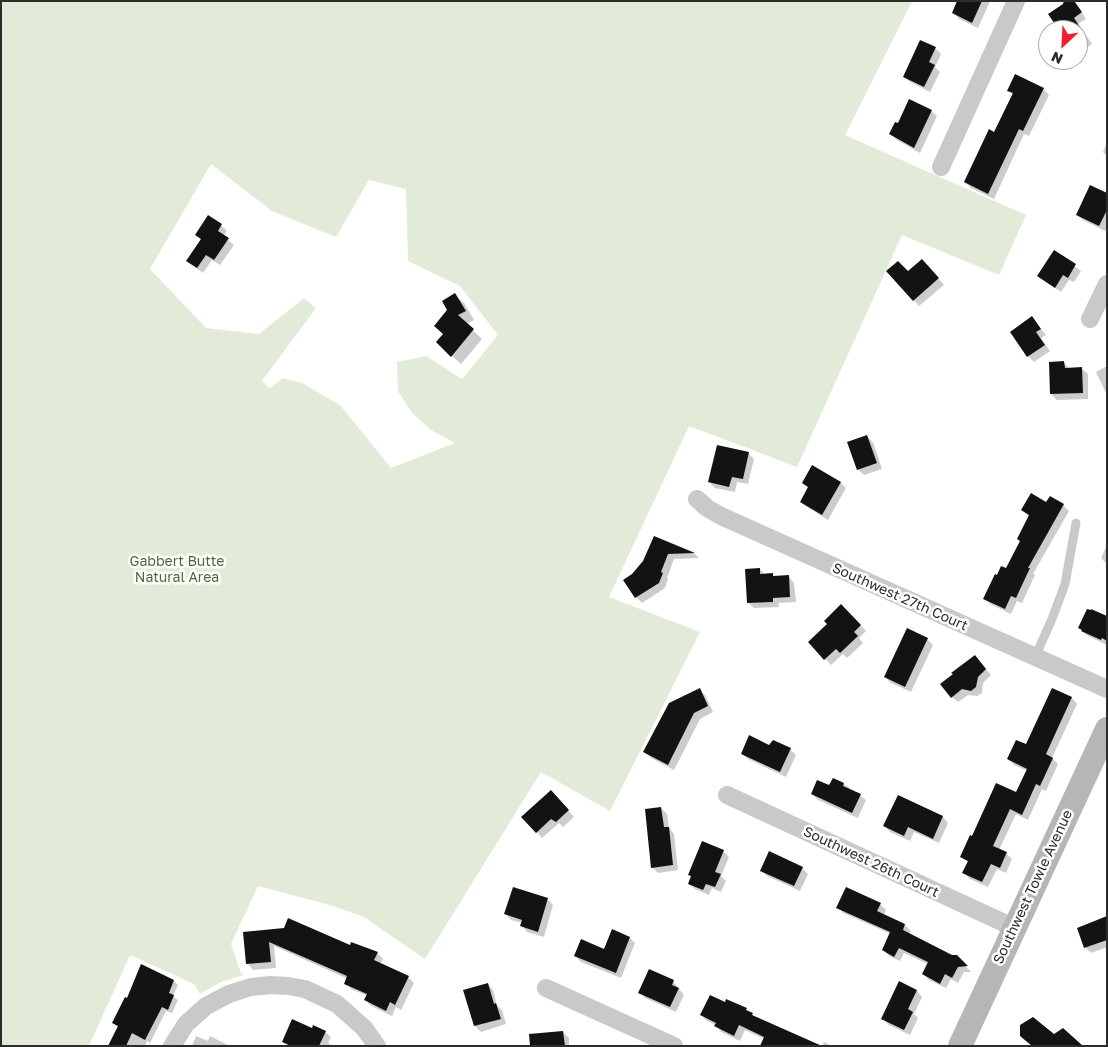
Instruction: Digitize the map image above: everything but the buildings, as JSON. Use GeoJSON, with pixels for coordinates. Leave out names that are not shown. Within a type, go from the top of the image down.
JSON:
{"type":"FeatureCollection","features":[{"type":"Feature","properties":{"kind":"main road","name":"Southwest Towle Avenue"},"geometry":{"type":"LineString","coordinates":[[960,1046],[1107,729]]}},
{"type":"Feature","properties":{"kind":"street"},"geometry":{"type":"LineString","coordinates":[[941,167],[1016,1]]}},
{"type":"Feature","properties":{"kind":"street"},"geometry":{"type":"LineString","coordinates":[[1090,319],[1107,284]]}},
{"type":"Feature","properties":{"kind":"street","name":"Southwest 27th Court"},"geometry":{"type":"LineString","coordinates":[[696,499],[721,516],[1107,689]]}},
{"type":"Feature","properties":{"kind":"street","name":"Southwest 26th Court"},"geometry":{"type":"LineString","coordinates":[[727,795],[1015,928]]}},
{"type":"Feature","properties":{"kind":"street"},"geometry":{"type":"LineString","coordinates":[[172,1046],[186,1024],[206,1006],[229,994],[251,987],[270,985],[305,989],[337,1004],[364,1028],[377,1046]]}},
{"type":"Feature","properties":{"kind":"street"},"geometry":{"type":"LineString","coordinates":[[546,988],[674,1046]]}},
{"type":"Feature","properties":{"kind":"lane"},"geometry":{"type":"LineString","coordinates":[[1035,657],[1065,584],[1076,523]]}},
{"type":"Feature","properties":{"kind":"green space","name":"Gabbert Butte Natural Area"},"geometry":{"type":"Polygon","coordinates":[[[1,1],[912,1],[845,135],[1026,215],[999,275],[902,235],[797,467],[689,426],[609,597],[700,632],[610,811],[541,772],[425,959],[364,917],[330,905],[258,886],[231,944],[241,973],[244,975],[221,982],[200,994],[194,984],[130,955],[89,1046],[1,1046],[1,1]],[[211,164],[150,269],[206,328],[259,334],[304,298],[316,308],[262,381],[270,388],[283,378],[302,383],[340,405],[391,468],[455,443],[431,430],[412,413],[398,391],[397,362],[426,356],[462,379],[498,335],[460,286],[408,261],[406,189],[369,180],[336,237],[272,211],[211,164]]]}}]}
